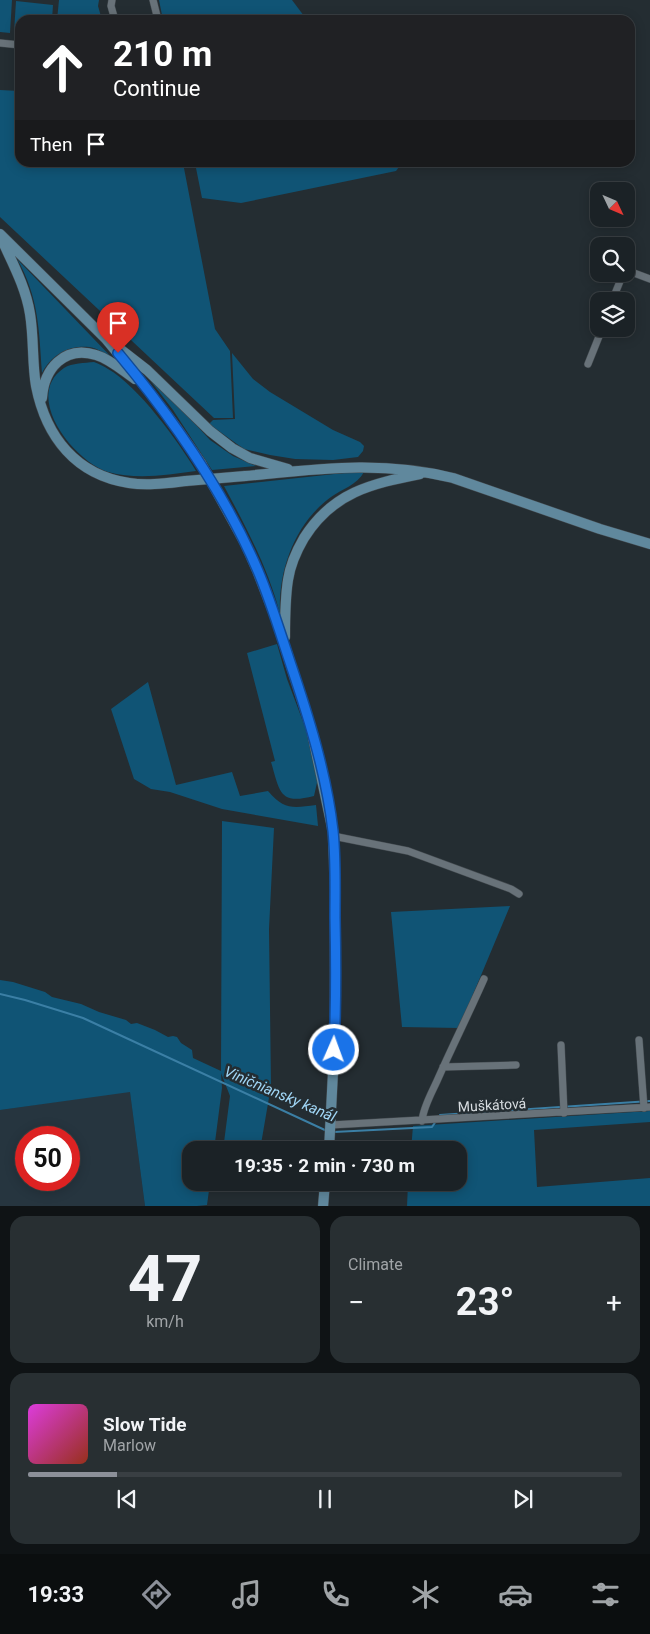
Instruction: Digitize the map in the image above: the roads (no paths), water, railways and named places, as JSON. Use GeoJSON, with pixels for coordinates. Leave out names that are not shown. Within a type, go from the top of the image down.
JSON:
{"type":"FeatureCollection","features":[{"type":"Feature","properties":{"kind":"main road"},"geometry":{"type":"LineString","coordinates":[[0,234],[106,339],[145,386],[200,463],[240,535],[266,593],[311,728],[320,762],[333,836],[335,1005],[330,1141]]}},
{"type":"Feature","properties":{"kind":"main road"},"geometry":{"type":"LineString","coordinates":[[0,234],[19,276],[27,301],[32,332],[36,386],[50,428],[61,446],[74,459],[92,472],[131,483],[186,481],[369,466],[428,472],[453,478],[528,505],[650,543]]}},
{"type":"Feature","properties":{"kind":"main road"},"geometry":{"type":"LineString","coordinates":[[106,339],[147,370],[210,431],[232,448],[250,458],[294,471]]}},
{"type":"Feature","properties":{"kind":"main road"},"geometry":{"type":"LineString","coordinates":[[43,409],[43,387],[50,370],[60,360],[76,354],[96,355],[145,386]]}},
{"type":"Feature","properties":{"kind":"main road"},"geometry":{"type":"LineString","coordinates":[[284,646],[288,578],[301,543],[315,522],[339,500],[359,489],[391,479],[428,472]]}},
{"type":"Feature","properties":{"kind":"main road"},"geometry":{"type":"LineString","coordinates":[[323,1206],[325,1191]]}},
{"type":"Feature","properties":{"kind":"street"},"geometry":{"type":"LineString","coordinates":[[112,0],[111,6],[114,15]]}},
{"type":"Feature","properties":{"kind":"street"},"geometry":{"type":"LineString","coordinates":[[153,0],[157,15]]}},
{"type":"Feature","properties":{"kind":"street"},"geometry":{"type":"LineString","coordinates":[[0,43],[15,44]]}},
{"type":"Feature","properties":{"kind":"street"},"geometry":{"type":"LineString","coordinates":[[635,273],[650,279]]}},
{"type":"Feature","properties":{"kind":"street"},"geometry":{"type":"LineString","coordinates":[[588,364],[599,337]]}},
{"type":"Feature","properties":{"kind":"street"},"geometry":{"type":"LineString","coordinates":[[333,836],[408,851],[511,889],[519,894]]}},
{"type":"Feature","properties":{"kind":"street"},"geometry":{"type":"LineString","coordinates":[[422,1121],[427,1103],[449,1051],[464,1024],[484,979]]}},
{"type":"Feature","properties":{"kind":"street","name":"Muškátová"},"geometry":{"type":"LineString","coordinates":[[331,1130],[422,1121],[647,1108],[640,1040]]}},
{"type":"Feature","properties":{"kind":"street"},"geometry":{"type":"LineString","coordinates":[[561,1045],[564,1113]]}},
{"type":"Feature","properties":{"kind":"street"},"geometry":{"type":"LineString","coordinates":[[443,1067],[516,1065]]}},
{"type":"Feature","properties":{"kind":"waterway","name":"Viničniansky kanál"},"geometry":{"type":"LineString","coordinates":[[0,994],[83,1018],[327,1131]]}},
{"type":"Feature","properties":{"kind":"waterway","name":"Viničniansky kanál"},"geometry":{"type":"LineString","coordinates":[[440,1115],[650,1101]]}},
{"type":"Feature","properties":{"kind":"waterway","name":"Viničniansky kanál"},"geometry":{"type":"LineString","coordinates":[[334,1132],[432,1127],[436,1121]]}}]}
